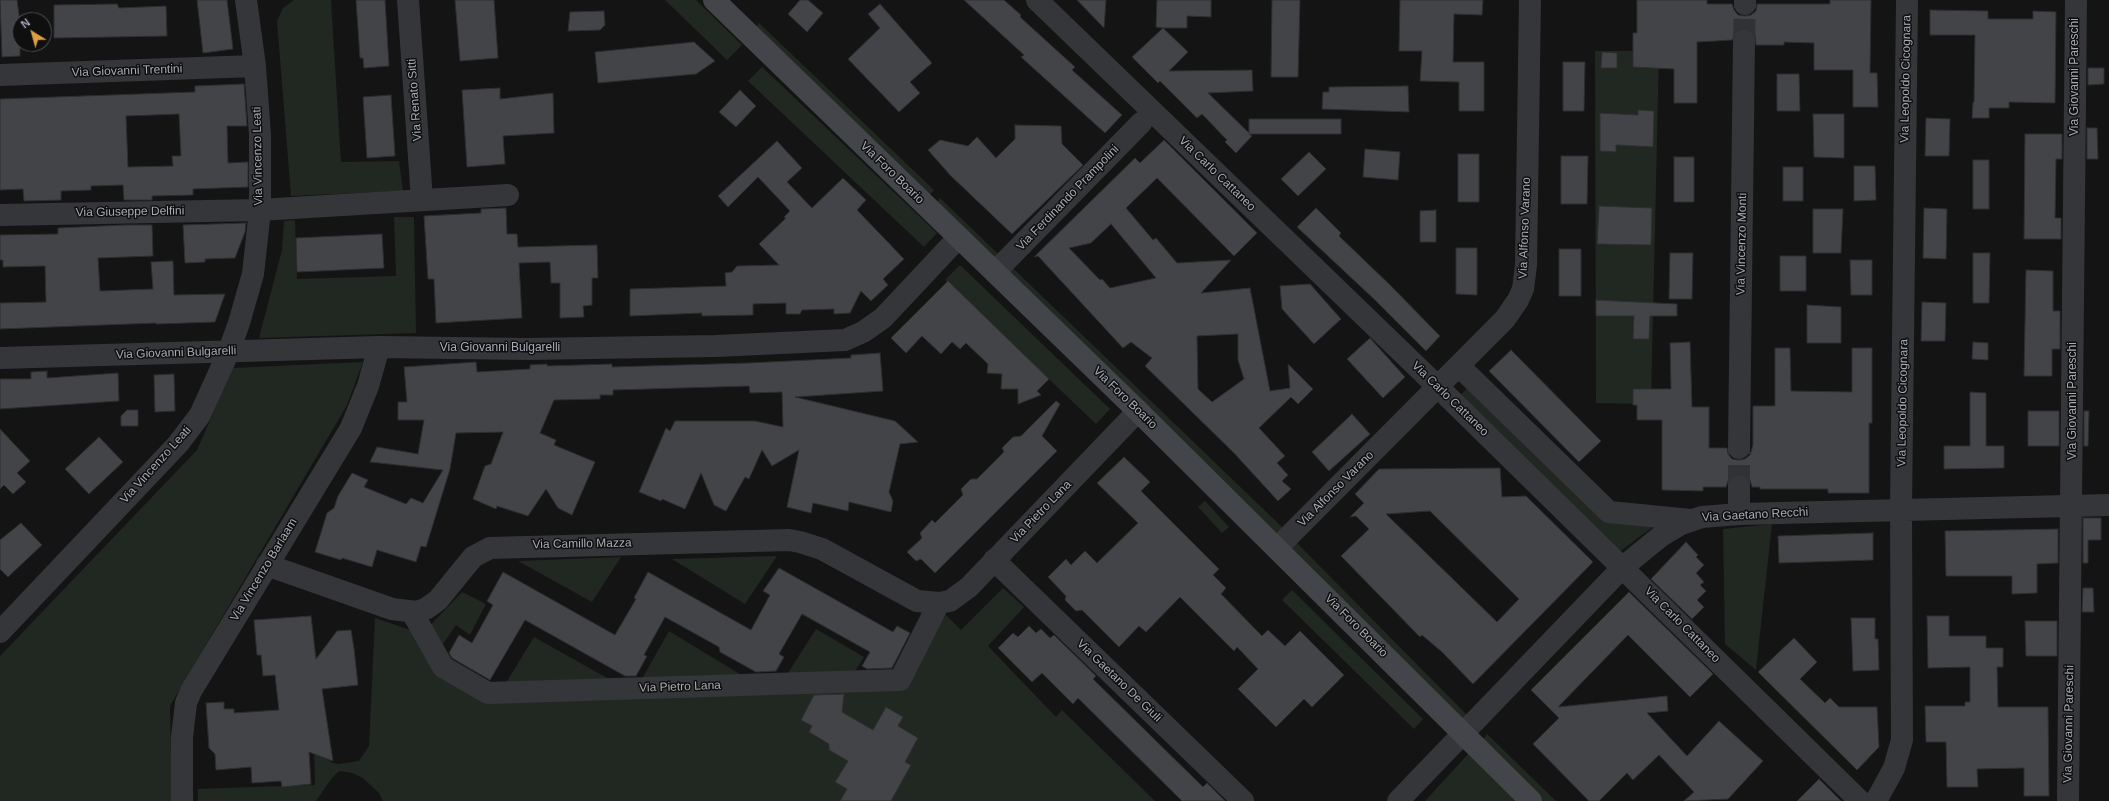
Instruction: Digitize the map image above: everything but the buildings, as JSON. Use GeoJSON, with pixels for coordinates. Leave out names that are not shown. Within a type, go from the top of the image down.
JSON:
{"type":"FeatureCollection","features":[{"type":"Feature","properties":{"kind":"street","name":"Via Vincenzo Leati"},"geometry":{"type":"LineString","coordinates":[[0,632],[178,444],[191,428],[205,406],[240,323],[253,274],[260,210],[260,135],[255,66],[246,0]]}},
{"type":"Feature","properties":{"kind":"street","name":"Via Renato Sitti"},"geometry":{"type":"LineString","coordinates":[[408,0],[422,200]]}},
{"type":"Feature","properties":{"kind":"street","name":"Via Foro Boario"},"geometry":{"type":"LineString","coordinates":[[714,0],[1138,411],[1531,801]]}},
{"type":"Feature","properties":{"kind":"street","name":"Via Carlo Cattaneo"},"geometry":{"type":"LineString","coordinates":[[1037,0],[1624,568],[1860,801]]}},
{"type":"Feature","properties":{"kind":"street","name":"Via Alfonso Varano"},"geometry":{"type":"LineString","coordinates":[[1277,548],[1459,366],[1513,309],[1524,283],[1526,264],[1530,0]]}},
{"type":"Feature","properties":{"kind":"street","name":"Via Leopoldo Cicognara"},"geometry":{"type":"LineString","coordinates":[[1876,801],[1894,768],[1902,740],[1901,510],[1907,0]]}},
{"type":"Feature","properties":{"kind":"street","name":"Via Giovanni Pareschi"},"geometry":{"type":"LineString","coordinates":[[2068,801],[2076,0]]}},
{"type":"Feature","properties":{"kind":"street","name":"Via Vincenzo Monti"},"geometry":{"type":"LineString","coordinates":[[1739,448],[1744,40]]}},
{"type":"Feature","properties":{"kind":"street","name":"Via Giovanni Trentini"},"geometry":{"type":"LineString","coordinates":[[0,75],[255,66]]}},
{"type":"Feature","properties":{"kind":"street","name":"Via Ferdinando Prampolini"},"geometry":{"type":"LineString","coordinates":[[995,272],[1141,123]]}},
{"type":"Feature","properties":{"kind":"street"},"geometry":{"type":"LineString","coordinates":[[260,210],[508,195]]}},
{"type":"Feature","properties":{"kind":"street","name":"Via Giuseppe Delfini"},"geometry":{"type":"LineString","coordinates":[[0,215],[260,210]]}},
{"type":"Feature","properties":{"kind":"street","name":"Via Giovanni Bulgarelli"},"geometry":{"type":"LineString","coordinates":[[0,358],[380,347],[528,349],[716,346],[845,340],[863,332],[883,318],[959,237]]}},
{"type":"Feature","properties":{"kind":"street","name":"Via Vincenzo Barlaam"},"geometry":{"type":"LineString","coordinates":[[182,801],[182,737],[186,703],[191,691],[350,428],[368,386],[380,347]]}},
{"type":"Feature","properties":{"kind":"street"},"geometry":{"type":"LineString","coordinates":[[1459,366],[1609,512],[1692,520]]}},
{"type":"Feature","properties":{"kind":"street","name":"Via Pietro Lana"},"geometry":{"type":"LineString","coordinates":[[917,601],[939,603],[950,601],[959,596],[1138,411]]}},
{"type":"Feature","properties":{"kind":"street"},"geometry":{"type":"LineString","coordinates":[[1738,514],[1739,487]]}},
{"type":"Feature","properties":{"kind":"street","name":"Via Gaetano Recchi"},"geometry":{"type":"LineString","coordinates":[[1464,733],[1624,568],[1661,536],[1692,520],[1716,515],[1738,514],[2109,505]]}},
{"type":"Feature","properties":{"kind":"street","name":"Via Camillo Mazza"},"geometry":{"type":"LineString","coordinates":[[267,566],[392,609],[412,612],[427,608],[438,600],[473,557],[490,548],[633,543],[800,542],[822,549],[917,601]]}},
{"type":"Feature","properties":{"kind":"street","name":"Via Gaetano De Giuli"},"geometry":{"type":"LineString","coordinates":[[994,560],[1243,801]]}},
{"type":"Feature","properties":{"kind":"street","name":"Via Pietro Lana"},"geometry":{"type":"LineString","coordinates":[[412,612],[443,667],[488,693],[900,680],[939,603]]}},
{"type":"Feature","properties":{"kind":"street"},"geometry":{"type":"LineString","coordinates":[[1398,801],[1464,733]]}},
{"type":"Feature","properties":{"kind":"shaded area"},"geometry":{"type":"Polygon","coordinates":[[[294,0],[331,0],[341,162],[399,161],[403,191],[291,196],[277,21],[283,8],[294,0]]]}},
{"type":"Feature","properties":{"kind":"shaded area"},"geometry":{"type":"Polygon","coordinates":[[[665,0],[696,0],[742,45],[727,60],[665,0]]]}},
{"type":"Feature","properties":{"kind":"shaded area"},"geometry":{"type":"Polygon","coordinates":[[[759,23],[934,190],[926,199],[752,31],[759,23]]]}},
{"type":"Feature","properties":{"kind":"shaded area"},"geometry":{"type":"Polygon","coordinates":[[[1595,51],[1659,51],[1651,404],[1596,403],[1595,51]]]}},
{"type":"Feature","properties":{"kind":"shaded area"},"geometry":{"type":"Polygon","coordinates":[[[762,67],[937,233],[924,247],[748,81],[762,67]]]}},
{"type":"Feature","properties":{"kind":"shaded area"},"geometry":{"type":"Polygon","coordinates":[[[940,198],[1284,529],[1276,537],[934,206],[940,198]]]}},
{"type":"Feature","properties":{"kind":"shaded area"},"geometry":{"type":"Polygon","coordinates":[[[394,217],[414,217],[416,333],[259,338],[282,250],[284,221],[295,220],[297,279],[396,276],[394,217]]]}},
{"type":"Feature","properties":{"kind":"shaded area"},"geometry":{"type":"Polygon","coordinates":[[[960,265],[1110,409],[1096,424],[945,280],[960,265]]]}},
{"type":"Feature","properties":{"kind":"shaded area"},"geometry":{"type":"Polygon","coordinates":[[[363,362],[347,405],[170,706],[172,801],[0,801],[0,656],[197,450],[233,368],[363,362]]]}},
{"type":"Feature","properties":{"kind":"shaded area"},"geometry":{"type":"Polygon","coordinates":[[[1472,383],[1606,516],[1658,523],[1618,553],[1457,399],[1472,383]]]}},
{"type":"Feature","properties":{"kind":"shaded area"},"geometry":{"type":"Polygon","coordinates":[[[1205,501],[1229,527],[1222,533],[1198,507],[1205,501]]]}},
{"type":"Feature","properties":{"kind":"shaded area"},"geometry":{"type":"Polygon","coordinates":[[[1772,524],[1756,670],[1725,644],[1723,529],[1772,524]]]}},
{"type":"Feature","properties":{"kind":"shaded area"},"geometry":{"type":"Polygon","coordinates":[[[1294,540],[1469,717],[1464,722],[1288,549],[1294,540]]]}},
{"type":"Feature","properties":{"kind":"shaded area"},"geometry":{"type":"Polygon","coordinates":[[[777,556],[745,604],[672,559],[777,556]]]}},
{"type":"Feature","properties":{"kind":"shaded area"},"geometry":{"type":"Polygon","coordinates":[[[621,557],[592,602],[518,561],[621,557]]]}},
{"type":"Feature","properties":{"kind":"shaded area"},"geometry":{"type":"Polygon","coordinates":[[[1003,588],[1024,607],[988,646],[1056,717],[1062,710],[1155,801],[383,801],[379,793],[363,778],[352,773],[339,771],[332,778],[316,801],[198,801],[198,789],[315,785],[314,747],[332,763],[339,764],[359,761],[369,746],[375,618],[422,634],[462,592],[486,604],[470,635],[456,625],[443,644],[443,659],[498,696],[534,637],[634,693],[669,631],[774,695],[816,629],[864,657],[851,678],[906,682],[936,627],[946,615],[961,630],[1003,588]]]}},
{"type":"Feature","properties":{"kind":"shaded area"},"geometry":{"type":"Polygon","coordinates":[[[1292,590],[1423,719],[1414,729],[1282,600],[1292,590]]]}},
{"type":"Feature","properties":{"kind":"shaded area"},"geometry":{"type":"Polygon","coordinates":[[[1487,734],[1556,801],[1540,801],[1481,742],[1487,734]]]}},
{"type":"Feature","properties":{"kind":"shaded area"},"geometry":{"type":"Polygon","coordinates":[[[1470,752],[1519,801],[1425,801],[1470,752]]]}},
{"type":"Feature","properties":{"kind":"tunnel"},"geometry":{"type":"LineString","coordinates":[[1744,41],[1745,4]]}},
{"type":"Feature","properties":{"kind":"tunnel"},"geometry":{"type":"LineString","coordinates":[[1739,448],[1739,487]]}}]}
